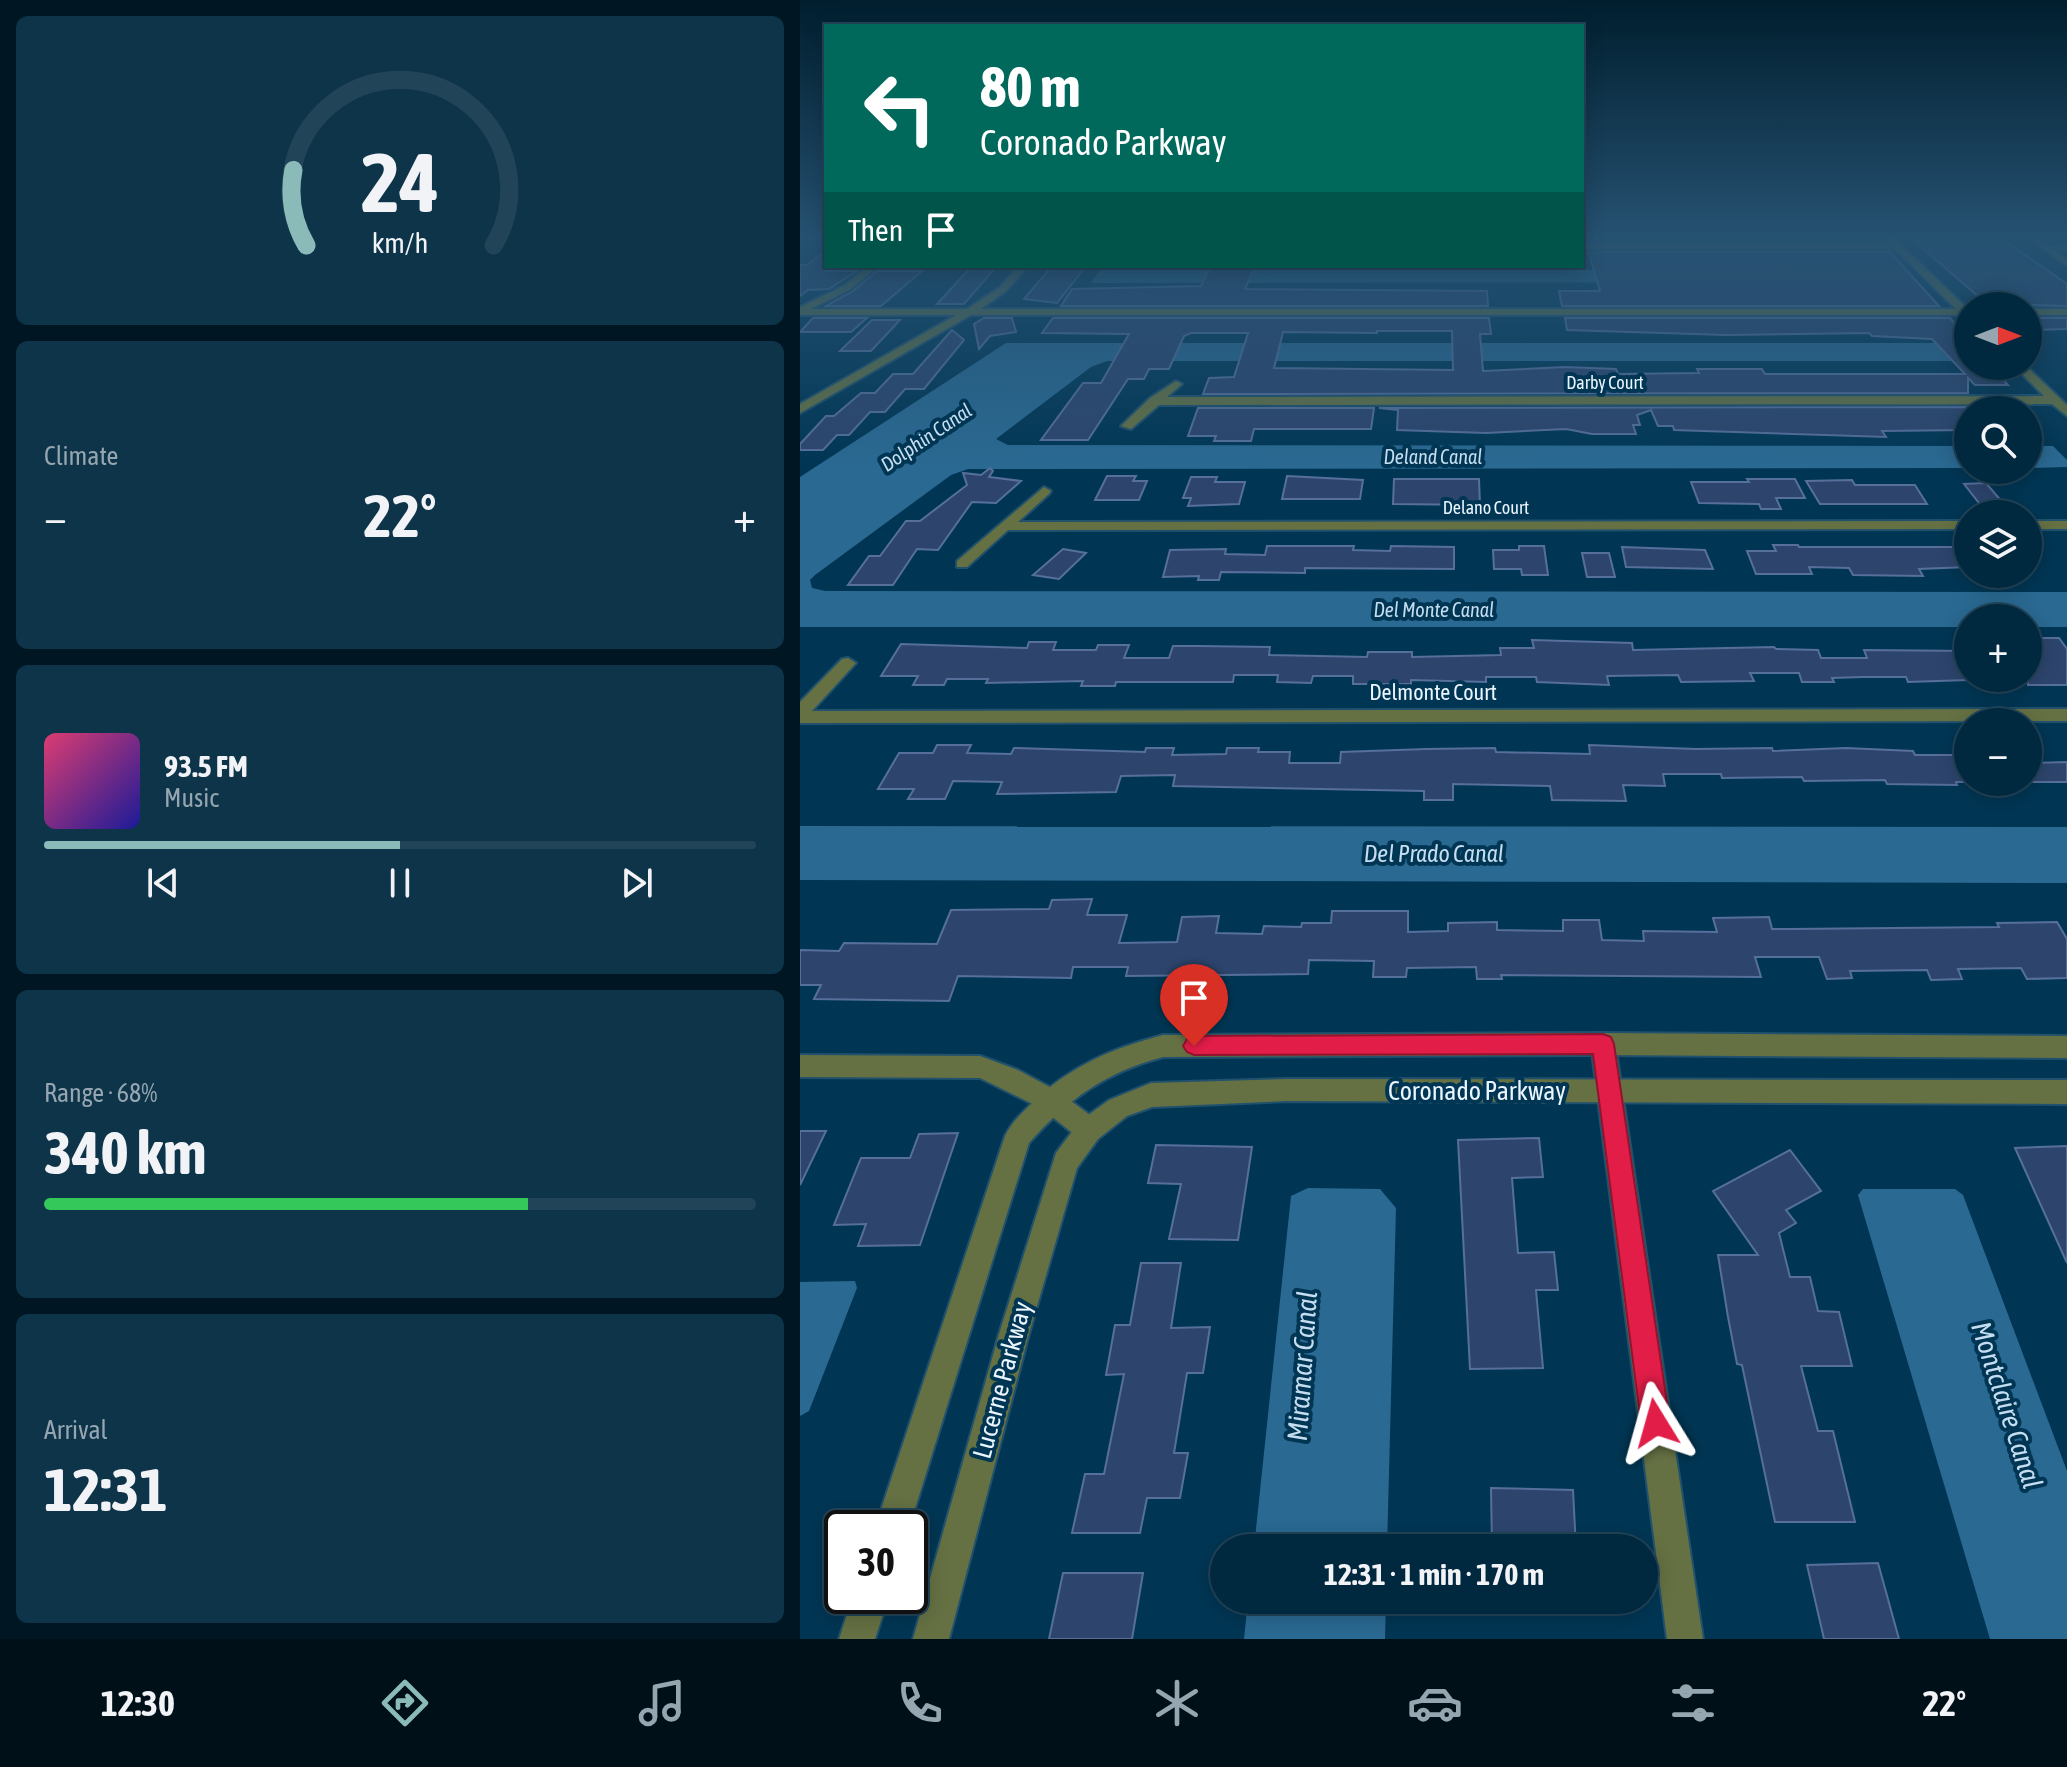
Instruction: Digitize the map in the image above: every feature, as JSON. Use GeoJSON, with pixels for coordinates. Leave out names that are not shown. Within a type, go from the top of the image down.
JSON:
{"type":"FeatureCollection","features":[{"type":"Feature","properties":{"kind":"street"},"geometry":{"type":"LineString","coordinates":[[800,409],[966,314]]}},
{"type":"Feature","properties":{"kind":"street"},"geometry":{"type":"LineString","coordinates":[[2034,380],[2067,412]]}},
{"type":"Feature","properties":{"kind":"street"},"geometry":{"type":"LineString","coordinates":[[1127,426],[1176,384]]}},
{"type":"Feature","properties":{"kind":"street","name":"Darby Court"},"geometry":{"type":"LineString","coordinates":[[1154,401],[2055,400]]}},
{"type":"Feature","properties":{"kind":"street"},"geometry":{"type":"LineString","coordinates":[[962,564],[1044,491]]}},
{"type":"Feature","properties":{"kind":"street","name":"Delano Court"},"geometry":{"type":"LineString","coordinates":[[1005,526],[1954,525]]}},
{"type":"Feature","properties":{"kind":"street"},"geometry":{"type":"LineString","coordinates":[[2042,525],[2067,525]]}},
{"type":"Feature","properties":{"kind":"street","name":"Delmonte Court"},"geometry":{"type":"LineString","coordinates":[[800,715],[848,663]]}},
{"type":"Feature","properties":{"kind":"street","name":"Delmonte Court"},"geometry":{"type":"LineString","coordinates":[[800,715],[2067,715]]}},
{"type":"Feature","properties":{"kind":"street"},"geometry":{"type":"LineString","coordinates":[[1603,1044],[1685,1639]]}},
{"type":"Feature","properties":{"kind":"street","name":"Coronado Parkway"},"geometry":{"type":"LineString","coordinates":[[1050,1100],[1085,1073],[1123,1055],[1163,1046],[1603,1044],[2067,1047]]}},
{"type":"Feature","properties":{"kind":"street"},"geometry":{"type":"LineString","coordinates":[[800,1066],[980,1067],[1009,1078],[1050,1100],[1089,1130]]}},
{"type":"Feature","properties":{"kind":"street","name":"Coronado Parkway"},"geometry":{"type":"LineString","coordinates":[[1089,1130],[1118,1108],[1151,1095],[1286,1090],[2067,1092]]}},
{"type":"Feature","properties":{"kind":"street"},"geometry":{"type":"LineString","coordinates":[[898,1510],[1018,1136],[1050,1100]]}},
{"type":"Feature","properties":{"kind":"street","name":"Lucerne Parkway"},"geometry":{"type":"LineString","coordinates":[[931,1639],[1014,1334],[1065,1162],[1089,1130]]}},
{"type":"Feature","properties":{"kind":"street"},"geometry":{"type":"LineString","coordinates":[[857,1639],[865,1614]]}},
{"type":"Feature","properties":{"kind":"water"},"geometry":{"type":"Polygon","coordinates":[[[1006,343],[1954,343],[1954,361],[1107,361],[1091,367],[996,439],[1008,445],[1954,446],[1954,468],[968,469],[951,475],[810,580],[812,588],[825,591],[2067,592],[2067,627],[2042,627],[2042,604],[1954,604],[1954,627],[800,627],[800,477],[1006,343]]]}},
{"type":"Feature","properties":{"kind":"water"},"geometry":{"type":"Polygon","coordinates":[[[2042,446],[2053,446],[2067,460],[2067,467],[2042,468],[2042,446]]]}},
{"type":"Feature","properties":{"kind":"water","name":"Del Prado Canal"},"geometry":{"type":"Polygon","coordinates":[[[800,826],[2067,827],[2067,883],[800,880],[800,826]]]}},
{"type":"Feature","properties":{"kind":"water","name":"Miramar Canal"},"geometry":{"type":"Polygon","coordinates":[[[1308,1188],[1380,1189],[1396,1208],[1387,1534],[1255,1534],[1291,1196],[1308,1188]]]}},
{"type":"Feature","properties":{"kind":"water","name":"Montclaire Canal"},"geometry":{"type":"Polygon","coordinates":[[[1863,1189],[1955,1189],[1963,1195],[2067,1471],[2067,1639],[1990,1639],[1858,1195],[1863,1189]]]}},
{"type":"Feature","properties":{"kind":"water"},"geometry":{"type":"Polygon","coordinates":[[[855,1281],[857,1288],[809,1411],[800,1416],[800,1282],[855,1281]]]}},
{"type":"Feature","properties":{"kind":"water"},"geometry":{"type":"Polygon","coordinates":[[[1247,1614],[1386,1614],[1385,1639],[1244,1639],[1247,1614]]]}},
{"type":"Feature","properties":{"kind":"building"},"geometry":{"type":"Polygon","coordinates":[[[813,318],[867,318],[851,332],[800,332],[813,318]]]}},
{"type":"Feature","properties":{"kind":"building"},"geometry":{"type":"Polygon","coordinates":[[[984,318],[1012,318],[1016,332],[990,336],[979,349],[974,324],[984,318]]]}},
{"type":"Feature","properties":{"kind":"building"},"geometry":{"type":"Polygon","coordinates":[[[1053,318],[1489,318],[1491,334],[1480,334],[1483,371],[1565,367],[1616,369],[1618,374],[1762,369],[1765,374],[1954,374],[1954,380],[1968,380],[1968,393],[1203,394],[1209,378],[1234,377],[1248,333],[1191,333],[1184,336],[1169,369],[1149,369],[1144,379],[1128,379],[1088,440],[1041,440],[1083,383],[1101,383],[1129,334],[1042,333],[1053,318]],[[1452,331],[1283,332],[1274,368],[1453,370],[1452,331]]]}},
{"type":"Feature","properties":{"kind":"building"},"geometry":{"type":"Polygon","coordinates":[[[1565,318],[1950,318],[1954,323],[1954,362],[1932,339],[1872,336],[1869,333],[1726,335],[1567,330],[1565,318]]]}},
{"type":"Feature","properties":{"kind":"building"},"geometry":{"type":"Polygon","coordinates":[[[2042,318],[2067,318],[2067,329],[2042,330],[2042,318]]]}},
{"type":"Feature","properties":{"kind":"building"},"geometry":{"type":"Polygon","coordinates":[[[872,320],[900,320],[871,351],[840,351],[872,320]]]}},
{"type":"Feature","properties":{"kind":"building"},"geometry":{"type":"Polygon","coordinates":[[[952,330],[964,340],[924,389],[905,389],[885,412],[870,412],[849,435],[837,435],[823,450],[800,450],[800,444],[826,416],[834,416],[861,393],[875,393],[893,374],[913,374],[952,330]]]}},
{"type":"Feature","properties":{"kind":"building"},"geometry":{"type":"Polygon","coordinates":[[[1970,380],[2003,380],[2008,385],[1975,385],[1970,380]]]}},
{"type":"Feature","properties":{"kind":"building"},"geometry":{"type":"Polygon","coordinates":[[[1954,407],[1954,430],[1882,431],[1886,437],[1674,430],[1673,426],[1658,426],[1651,410],[1637,415],[1640,425],[1633,425],[1636,434],[1592,434],[1566,429],[1486,433],[1397,430],[1398,410],[1379,408],[1954,407]]]}},
{"type":"Feature","properties":{"kind":"building"},"geometry":{"type":"Polygon","coordinates":[[[1198,408],[1374,408],[1371,429],[1254,429],[1251,441],[1214,441],[1216,436],[1188,436],[1198,408]]]}},
{"type":"Feature","properties":{"kind":"building"},"geometry":{"type":"Polygon","coordinates":[[[990,468],[993,471],[989,477],[1021,481],[996,503],[972,502],[938,550],[917,549],[893,585],[848,585],[869,556],[880,556],[906,521],[920,521],[967,485],[963,473],[981,475],[990,468]]]}},
{"type":"Feature","properties":{"kind":"building"},"geometry":{"type":"Polygon","coordinates":[[[1107,476],[1136,476],[1133,481],[1147,481],[1139,500],[1095,500],[1107,476]]]}},
{"type":"Feature","properties":{"kind":"building"},"geometry":{"type":"Polygon","coordinates":[[[1287,476],[1363,480],[1360,499],[1282,499],[1287,476]]]}},
{"type":"Feature","properties":{"kind":"building"},"geometry":{"type":"Polygon","coordinates":[[[1191,477],[1217,477],[1215,482],[1245,482],[1239,504],[1188,506],[1191,498],[1183,498],[1191,477]]]}},
{"type":"Feature","properties":{"kind":"building"},"geometry":{"type":"Polygon","coordinates":[[[1394,479],[1479,479],[1480,505],[1393,504],[1394,479]]]}},
{"type":"Feature","properties":{"kind":"building"},"geometry":{"type":"Polygon","coordinates":[[[1747,479],[1795,479],[1805,498],[1776,498],[1781,509],[1761,509],[1759,504],[1699,503],[1691,482],[1749,482],[1747,479]]]}},
{"type":"Feature","properties":{"kind":"building"},"geometry":{"type":"Polygon","coordinates":[[[1852,480],[1855,485],[1915,485],[1927,504],[1820,504],[1806,481],[1852,480]]]}},
{"type":"Feature","properties":{"kind":"building"},"geometry":{"type":"Polygon","coordinates":[[[1964,484],[1987,484],[2000,500],[1977,500],[1964,484]]]}},
{"type":"Feature","properties":{"kind":"building"},"geometry":{"type":"Polygon","coordinates":[[[1773,545],[1954,547],[1954,568],[1919,569],[1923,576],[1853,575],[1849,568],[1809,567],[1812,574],[1756,574],[1747,551],[1776,551],[1773,545]]]}},
{"type":"Feature","properties":{"kind":"building"},"geometry":{"type":"Polygon","coordinates":[[[1267,546],[1354,546],[1353,550],[1390,551],[1391,546],[1454,547],[1454,569],[1305,568],[1305,573],[1221,572],[1219,580],[1198,580],[1199,576],[1163,577],[1170,550],[1226,549],[1225,554],[1265,555],[1267,546]]]}},
{"type":"Feature","properties":{"kind":"building"},"geometry":{"type":"Polygon","coordinates":[[[1519,546],[1544,546],[1548,575],[1522,575],[1521,569],[1494,569],[1493,550],[1519,550],[1519,546]]]}},
{"type":"Feature","properties":{"kind":"building"},"geometry":{"type":"Polygon","coordinates":[[[1622,547],[1705,550],[1713,569],[1626,567],[1622,547]]]}},
{"type":"Feature","properties":{"kind":"building"},"geometry":{"type":"Polygon","coordinates":[[[1063,549],[1086,553],[1059,579],[1033,575],[1063,549]]]}},
{"type":"Feature","properties":{"kind":"building"},"geometry":{"type":"Polygon","coordinates":[[[1582,553],[1609,553],[1615,577],[1587,577],[1582,553]]]}},
{"type":"Feature","properties":{"kind":"building"},"geometry":{"type":"Polygon","coordinates":[[[2042,638],[2059,638],[2067,649],[2067,685],[2042,685],[2042,638]]]}},
{"type":"Feature","properties":{"kind":"building"},"geometry":{"type":"Polygon","coordinates":[[[1532,640],[1632,643],[1633,650],[1774,647],[1818,650],[1821,658],[1867,658],[1864,650],[1954,651],[1954,680],[1908,682],[1906,677],[1862,677],[1832,678],[1834,682],[1802,682],[1799,673],[1750,673],[1754,681],[1681,682],[1678,675],[1607,676],[1609,685],[1537,682],[1536,677],[1486,677],[1486,682],[1411,680],[1411,684],[1353,684],[1353,676],[1313,676],[1311,683],[1277,682],[1278,675],[1234,675],[1233,682],[1116,682],[1115,686],[1081,686],[1083,681],[986,683],[988,679],[947,679],[944,685],[913,685],[918,676],[881,676],[901,644],[1027,648],[1029,642],[1056,642],[1053,650],[1096,650],[1098,645],[1129,645],[1124,658],[1169,658],[1173,646],[1270,647],[1269,655],[1367,657],[1368,652],[1412,652],[1412,657],[1501,655],[1500,648],[1534,648],[1532,640]]]}},
{"type":"Feature","properties":{"kind":"building"},"geometry":{"type":"Polygon","coordinates":[[[937,745],[971,745],[967,753],[1011,754],[1014,748],[1145,752],[1146,748],[1174,748],[1172,755],[1226,754],[1227,748],[1259,748],[1258,752],[1290,752],[1289,763],[1340,763],[1341,752],[1426,749],[1495,748],[1496,752],[1590,754],[1589,745],[1772,748],[1773,751],[1846,748],[1913,751],[1915,755],[1954,755],[1954,785],[1663,774],[1665,786],[1623,785],[1626,801],[1552,800],[1550,786],[1453,784],[1453,800],[1424,800],[1424,791],[1173,786],[1175,775],[1121,776],[1116,792],[997,794],[1002,782],[953,781],[945,799],[908,799],[914,789],[878,789],[899,753],[933,753],[937,745]]]}},
{"type":"Feature","properties":{"kind":"building"},"geometry":{"type":"Polygon","coordinates":[[[2067,762],[2067,782],[2042,782],[2042,763],[2067,762]]]}},
{"type":"Feature","properties":{"kind":"building"},"geometry":{"type":"Polygon","coordinates":[[[1092,899],[1087,915],[1127,915],[1119,943],[1177,942],[1182,917],[1219,916],[1216,933],[1262,934],[1264,926],[1301,927],[1302,923],[1331,923],[1332,911],[1408,911],[1408,932],[1448,931],[1448,923],[1497,922],[1497,930],[1563,931],[1563,920],[1599,920],[1602,940],[1644,941],[1643,931],[1717,932],[1713,918],[1769,917],[1772,929],[1999,927],[1997,923],[2057,922],[2067,939],[2067,978],[2027,979],[2021,968],[1958,969],[1962,979],[1931,980],[1927,970],[1850,971],[1852,978],[1827,979],[1819,957],[1755,957],[1761,977],[1501,975],[1502,979],[1477,979],[1476,967],[1407,968],[1406,977],[1373,977],[1374,961],[1309,960],[1308,974],[1126,976],[1128,967],[1073,967],[1071,978],[958,976],[949,1001],[814,999],[821,985],[800,985],[800,950],[839,951],[844,943],[937,944],[951,910],[1049,909],[1052,900],[1092,899]]]}},
{"type":"Feature","properties":{"kind":"building"},"geometry":{"type":"Polygon","coordinates":[[[800,1131],[826,1131],[800,1185],[800,1131]]]}},
{"type":"Feature","properties":{"kind":"building"},"geometry":{"type":"Polygon","coordinates":[[[958,1133],[920,1245],[858,1246],[866,1224],[834,1225],[861,1158],[910,1158],[919,1134],[958,1133]]]}},
{"type":"Feature","properties":{"kind":"building"},"geometry":{"type":"Polygon","coordinates":[[[1539,1138],[1543,1177],[1512,1178],[1518,1253],[1554,1252],[1558,1290],[1536,1290],[1543,1368],[1470,1369],[1458,1140],[1539,1138]]]}},
{"type":"Feature","properties":{"kind":"building"},"geometry":{"type":"Polygon","coordinates":[[[1156,1145],[1252,1147],[1238,1240],[1169,1239],[1181,1184],[1148,1183],[1156,1145]]]}},
{"type":"Feature","properties":{"kind":"building"},"geometry":{"type":"Polygon","coordinates":[[[2067,1146],[2067,1263],[2015,1148],[2067,1146]]]}},
{"type":"Feature","properties":{"kind":"building"},"geometry":{"type":"Polygon","coordinates":[[[1790,1150],[1821,1191],[1786,1210],[1796,1223],[1779,1233],[1790,1277],[1810,1277],[1818,1311],[1839,1312],[1852,1366],[1801,1366],[1818,1431],[1833,1431],[1855,1522],[1775,1522],[1742,1365],[1737,1364],[1728,1317],[1718,1255],[1758,1255],[1713,1191],[1790,1150]]]}},
{"type":"Feature","properties":{"kind":"building"},"geometry":{"type":"Polygon","coordinates":[[[1141,1263],[1181,1263],[1171,1328],[1210,1327],[1203,1373],[1187,1373],[1174,1453],[1188,1453],[1180,1498],[1147,1498],[1140,1533],[1072,1533],[1085,1474],[1104,1474],[1124,1374],[1106,1375],[1115,1325],[1130,1325],[1141,1263]]]}},
{"type":"Feature","properties":{"kind":"building"},"geometry":{"type":"Polygon","coordinates":[[[1491,1488],[1573,1490],[1575,1534],[1492,1534],[1491,1488]]]}},
{"type":"Feature","properties":{"kind":"building"},"geometry":{"type":"Polygon","coordinates":[[[1878,1563],[1899,1639],[1824,1639],[1807,1565],[1878,1563]]]}},
{"type":"Feature","properties":{"kind":"building"},"geometry":{"type":"Polygon","coordinates":[[[1063,1573],[1143,1573],[1132,1639],[1049,1639],[1063,1573]]]}},
{"type":"Feature","properties":{"kind":"route"},"geometry":{"type":"LineString","coordinates":[[1194,1046],[1603,1044],[1656,1423]]}},
{"type":"Feature","properties":{"kind":"water label","name":"Dolphin Canal"},"geometry":{"type":"Point","coordinates":[926,437]}},
{"type":"Feature","properties":{"kind":"water label","name":"Deland Canal"},"geometry":{"type":"Point","coordinates":[1433,456]}},
{"type":"Feature","properties":{"kind":"water label","name":"Del Monte Canal"},"geometry":{"type":"Point","coordinates":[1434,609]}}]}
